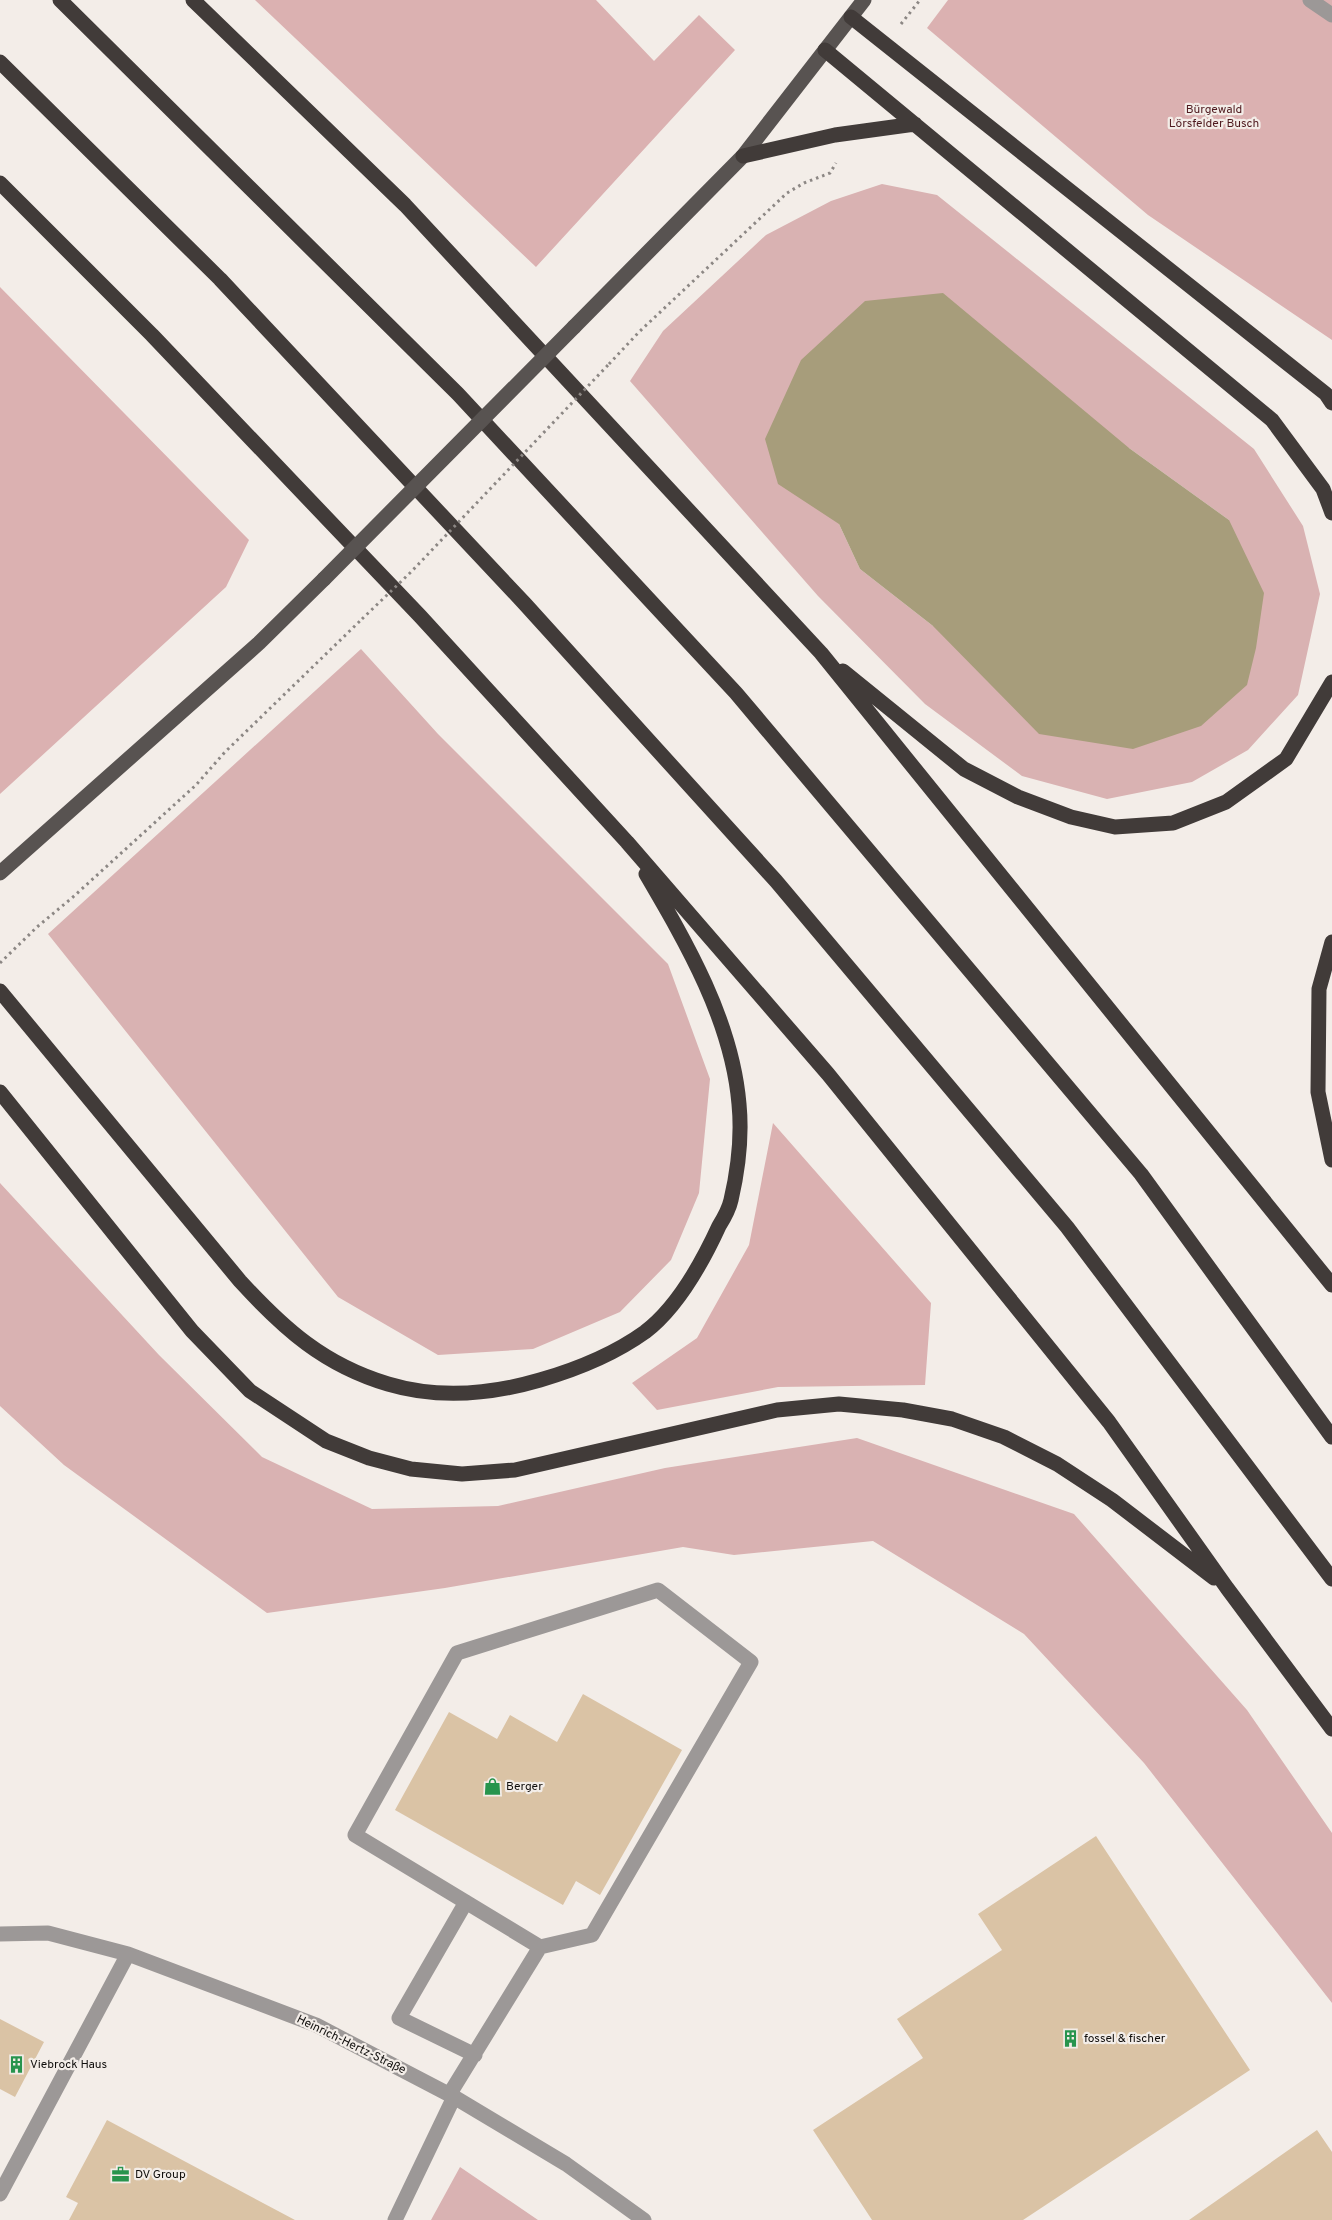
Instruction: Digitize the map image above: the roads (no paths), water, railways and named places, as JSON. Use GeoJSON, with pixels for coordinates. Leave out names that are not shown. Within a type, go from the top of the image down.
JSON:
{"type":"FeatureCollection","features":[{"type":"Feature","properties":{"kind":"highway"},"geometry":{"type":"LineString","coordinates":[[60,0],[458,394],[736,693],[1141,1174],[1332,1436]]}},
{"type":"Feature","properties":{"kind":"highway"},"geometry":{"type":"LineString","coordinates":[[194,0],[405,205],[821,653],[1332,1285]]}},
{"type":"Feature","properties":{"kind":"highway"},"geometry":{"type":"LineString","coordinates":[[851,17],[1318,388],[1332,403]]}},
{"type":"Feature","properties":{"kind":"highway"},"geometry":{"type":"LineString","coordinates":[[825,50],[1272,420],[1323,489],[1332,512]]}},
{"type":"Feature","properties":{"kind":"highway"},"geometry":{"type":"LineString","coordinates":[[0,62],[220,279],[525,604],[776,881],[1067,1226],[1332,1579]]}},
{"type":"Feature","properties":{"kind":"highway"},"geometry":{"type":"LineString","coordinates":[[743,156],[835,135],[915,124]]}},
{"type":"Feature","properties":{"kind":"highway"},"geometry":{"type":"LineString","coordinates":[[0,183],[152,335],[413,608],[627,842],[828,1074],[1109,1422],[1227,1588],[1332,1729]]}},
{"type":"Feature","properties":{"kind":"highway"},"geometry":{"type":"LineString","coordinates":[[821,653],[964,770],[1018,797],[1071,818],[1115,827],[1173,823],[1226,802],[1286,759],[1332,682]]}},
{"type":"Feature","properties":{"kind":"highway"},"geometry":{"type":"LineString","coordinates":[[0,991],[240,1281],[276,1320],[313,1350],[388,1384],[422,1391],[487,1392],[524,1385],[567,1372],[611,1354],[647,1330],[680,1295],[703,1260],[731,1203],[738,1156],[739,1105],[731,1054],[715,1007],[675,923],[627,842]]}},
{"type":"Feature","properties":{"kind":"highway"},"geometry":{"type":"LineString","coordinates":[[1332,942],[1319,989],[1318,1092],[1332,1160]]}},
{"type":"Feature","properties":{"kind":"highway"},"geometry":{"type":"LineString","coordinates":[[0,1092],[192,1332],[250,1392],[335,1444],[369,1458],[411,1469],[462,1474],[515,1470],[777,1410],[839,1404],[903,1410],[952,1420],[1004,1437],[1057,1464],[1112,1500],[1227,1588]]}},
{"type":"Feature","properties":{"kind":"main road"},"geometry":{"type":"LineString","coordinates":[[0,873],[259,644],[574,327],[743,156],[864,0]]}},
{"type":"Feature","properties":{"kind":"street"},"geometry":{"type":"LineString","coordinates":[[1310,0],[1332,15]]}},
{"type":"Feature","properties":{"kind":"street"},"geometry":{"type":"LineString","coordinates":[[658,1590],[751,1662],[592,1935],[540,1947],[355,1836],[457,1653],[658,1590]]}},
{"type":"Feature","properties":{"kind":"street"},"geometry":{"type":"LineString","coordinates":[[466,1902],[398,2018],[475,2055]]}},
{"type":"Feature","properties":{"kind":"street","name":"Heinrich-Hertz-Straße"},"geometry":{"type":"LineString","coordinates":[[0,1934],[48,1933],[128,1954],[316,2025],[451,2096],[566,2164],[644,2220]]}},
{"type":"Feature","properties":{"kind":"street"},"geometry":{"type":"LineString","coordinates":[[395,2220],[451,2096],[540,1947]]}},
{"type":"Feature","properties":{"kind":"street"},"geometry":{"type":"LineString","coordinates":[[0,2194],[128,1954]]}},
{"type":"Feature","properties":{"kind":"place","name":"Berger"},"geometry":{"type":"Point","coordinates":[492,1787]}},
{"type":"Feature","properties":{"kind":"place","name":"fossel & fischer"},"geometry":{"type":"Point","coordinates":[1070,2039]}},
{"type":"Feature","properties":{"kind":"place","name":"Viebrock Haus"},"geometry":{"type":"Point","coordinates":[16,2065]}},
{"type":"Feature","properties":{"kind":"place","name":"DV Group"},"geometry":{"type":"Point","coordinates":[121,2175]}},
{"type":"Feature","properties":{"kind":"park label","name":"Bürgewald Lörsfelder Busch"},"geometry":{"type":"Point","coordinates":[1214,117]}}]}
